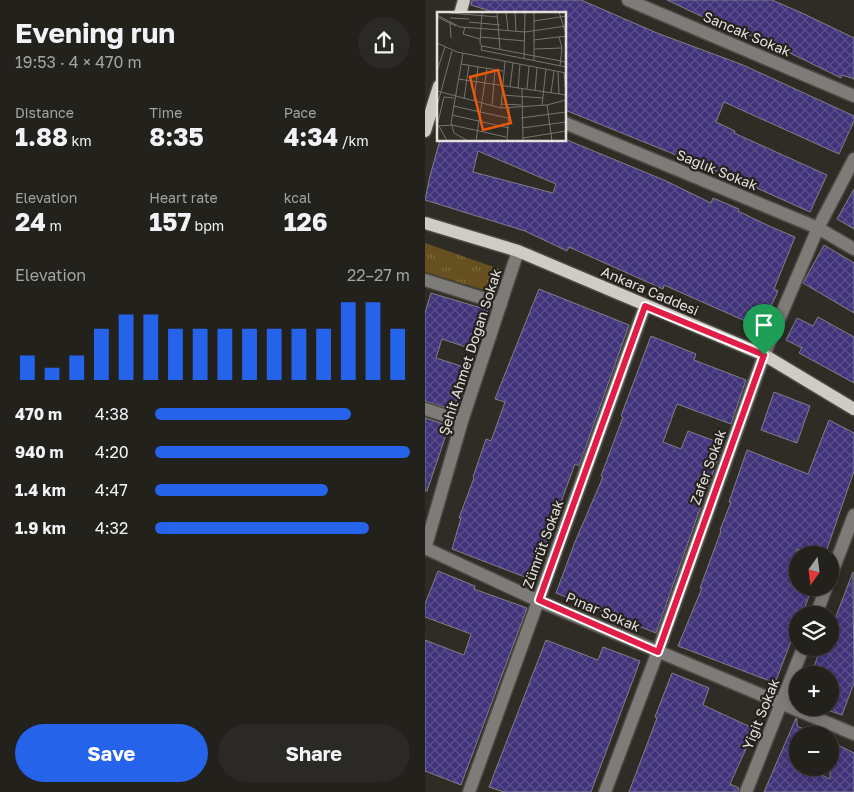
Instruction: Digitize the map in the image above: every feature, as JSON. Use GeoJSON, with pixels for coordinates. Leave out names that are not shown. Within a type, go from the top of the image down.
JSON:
{"type":"FeatureCollection","features":[{"type":"Feature","properties":{"kind":"main road"},"geometry":{"type":"LineString","coordinates":[[425,131],[437,92]]}},
{"type":"Feature","properties":{"kind":"main road","name":"Ankara Caddesi"},"geometry":{"type":"LineString","coordinates":[[425,223],[518,251],[764,355],[854,409]]}},
{"type":"Feature","properties":{"kind":"street","name":"Sancak Sokak"},"geometry":{"type":"LineString","coordinates":[[628,0],[854,96]]}},
{"type":"Feature","properties":{"kind":"street","name":"Sağlık Sokak"},"geometry":{"type":"LineString","coordinates":[[566,123],[818,228],[854,249]]}},
{"type":"Feature","properties":{"kind":"street","name":"Zafer Sokak"},"geometry":{"type":"LineString","coordinates":[[605,792],[658,652],[764,355],[818,228],[854,159]]}},
{"type":"Feature","properties":{"kind":"street","name":"Şehit Ahmet Doğan Sokak"},"geometry":{"type":"LineString","coordinates":[[425,549],[462,421],[518,251]]}},
{"type":"Feature","properties":{"kind":"street"},"geometry":{"type":"LineString","coordinates":[[425,280],[501,304]]}},
{"type":"Feature","properties":{"kind":"street","name":"Zümrüt Sokak"},"geometry":{"type":"LineString","coordinates":[[469,792],[645,306]]}},
{"type":"Feature","properties":{"kind":"street"},"geometry":{"type":"LineString","coordinates":[[425,409],[462,421]]}},
{"type":"Feature","properties":{"kind":"street"},"geometry":{"type":"LineString","coordinates":[[839,554],[854,515]]}},
{"type":"Feature","properties":{"kind":"street","name":"Pınar Sokak"},"geometry":{"type":"LineString","coordinates":[[425,549],[658,652],[854,734]]}},
{"type":"Feature","properties":{"kind":"street","name":"Yiğit Sokak"},"geometry":{"type":"LineString","coordinates":[[746,792],[800,656]]}},
{"type":"Feature","properties":{"kind":"green space"},"geometry":{"type":"Polygon","coordinates":[[[425,243],[511,273],[504,296],[425,272],[425,243]]]}},
{"type":"Feature","properties":{"kind":"building"},"geometry":{"type":"Polygon","coordinates":[[[472,0],[581,0],[657,33],[743,65],[854,116],[854,121],[839,154],[724,102],[716,122],[735,131],[734,133],[827,175],[810,212],[719,171],[566,110],[566,12],[493,12],[471,5],[472,0]]]}},
{"type":"Feature","properties":{"kind":"building"},"geometry":{"type":"Polygon","coordinates":[[[667,0],[772,0],[854,38],[854,79],[842,75],[841,78],[780,48],[705,18],[667,0]]]}},
{"type":"Feature","properties":{"kind":"building"},"geometry":{"type":"Polygon","coordinates":[[[567,140],[664,180],[711,203],[713,198],[739,209],[738,211],[795,237],[774,289],[778,291],[761,328],[664,285],[663,289],[569,247],[567,251],[525,231],[425,200],[440,141],[567,140]],[[478,151],[473,172],[553,193],[556,184],[478,151]]]}},
{"type":"Feature","properties":{"kind":"building"},"geometry":{"type":"Polygon","coordinates":[[[854,189],[854,229],[837,219],[854,189]]]}},
{"type":"Feature","properties":{"kind":"building"},"geometry":{"type":"Polygon","coordinates":[[[824,245],[854,263],[854,313],[803,283],[824,245]]]}},
{"type":"Feature","properties":{"kind":"building"},"geometry":{"type":"Polygon","coordinates":[[[539,289],[629,325],[579,466],[575,464],[544,548],[542,548],[530,579],[452,549],[461,518],[459,518],[486,439],[491,441],[505,402],[495,399],[539,289]]]}},
{"type":"Feature","properties":{"kind":"building"},"geometry":{"type":"Polygon","coordinates":[[[431,293],[488,310],[475,350],[442,339],[436,358],[467,368],[454,410],[425,401],[425,313],[431,293]]]}},
{"type":"Feature","properties":{"kind":"building"},"geometry":{"type":"Polygon","coordinates":[[[818,317],[854,337],[854,383],[799,353],[802,348],[786,340],[797,318],[813,326],[818,317]]]}},
{"type":"Feature","properties":{"kind":"building"},"geometry":{"type":"Polygon","coordinates":[[[651,336],[696,354],[694,360],[746,380],[731,424],[677,404],[663,442],[681,449],[688,431],[723,444],[656,633],[556,593],[575,542],[603,477],[601,476],[623,417],[621,416],[651,336]]]}},
{"type":"Feature","properties":{"kind":"building"},"geometry":{"type":"Polygon","coordinates":[[[774,392],[810,406],[797,443],[761,430],[774,392]]]}},
{"type":"Feature","properties":{"kind":"building"},"geometry":{"type":"Polygon","coordinates":[[[425,418],[449,426],[427,491],[425,491],[425,418]]]}},
{"type":"Feature","properties":{"kind":"building"},"geometry":{"type":"Polygon","coordinates":[[[829,420],[854,433],[854,471],[828,546],[789,546],[789,596],[809,596],[805,606],[789,606],[789,647],[775,683],[678,646],[702,588],[700,588],[731,502],[729,502],[747,450],[808,474],[829,420]]]}},
{"type":"Feature","properties":{"kind":"building"},"geometry":{"type":"Polygon","coordinates":[[[438,571],[475,586],[474,589],[527,608],[461,785],[425,771],[425,640],[464,655],[471,634],[425,617],[425,604],[438,571]]]}},
{"type":"Feature","properties":{"kind":"building"},"geometry":{"type":"Polygon","coordinates":[[[853,572],[854,683],[842,715],[839,714],[839,666],[814,666],[818,656],[839,656],[839,609],[853,572]]]}},
{"type":"Feature","properties":{"kind":"building"},"geometry":{"type":"Polygon","coordinates":[[[546,640],[598,660],[603,647],[640,661],[591,792],[504,792],[489,787],[546,640]]]}},
{"type":"Feature","properties":{"kind":"building"},"geometry":{"type":"Polygon","coordinates":[[[672,673],[709,688],[703,705],[755,729],[730,784],[739,788],[738,792],[629,792],[672,673]]]}},
{"type":"Feature","properties":{"kind":"building"},"geometry":{"type":"Polygon","coordinates":[[[796,718],[797,726],[793,726],[796,718]]]}},
{"type":"Feature","properties":{"kind":"building"},"geometry":{"type":"Polygon","coordinates":[[[789,734],[789,776],[824,776],[830,779],[830,776],[839,776],[839,746],[854,753],[854,792],[764,792],[789,734]]]}},
{"type":"Feature","properties":{"kind":"route"},"geometry":{"type":"LineString","coordinates":[[645,306],[764,355],[658,652],[539,600],[645,306]]}}]}
